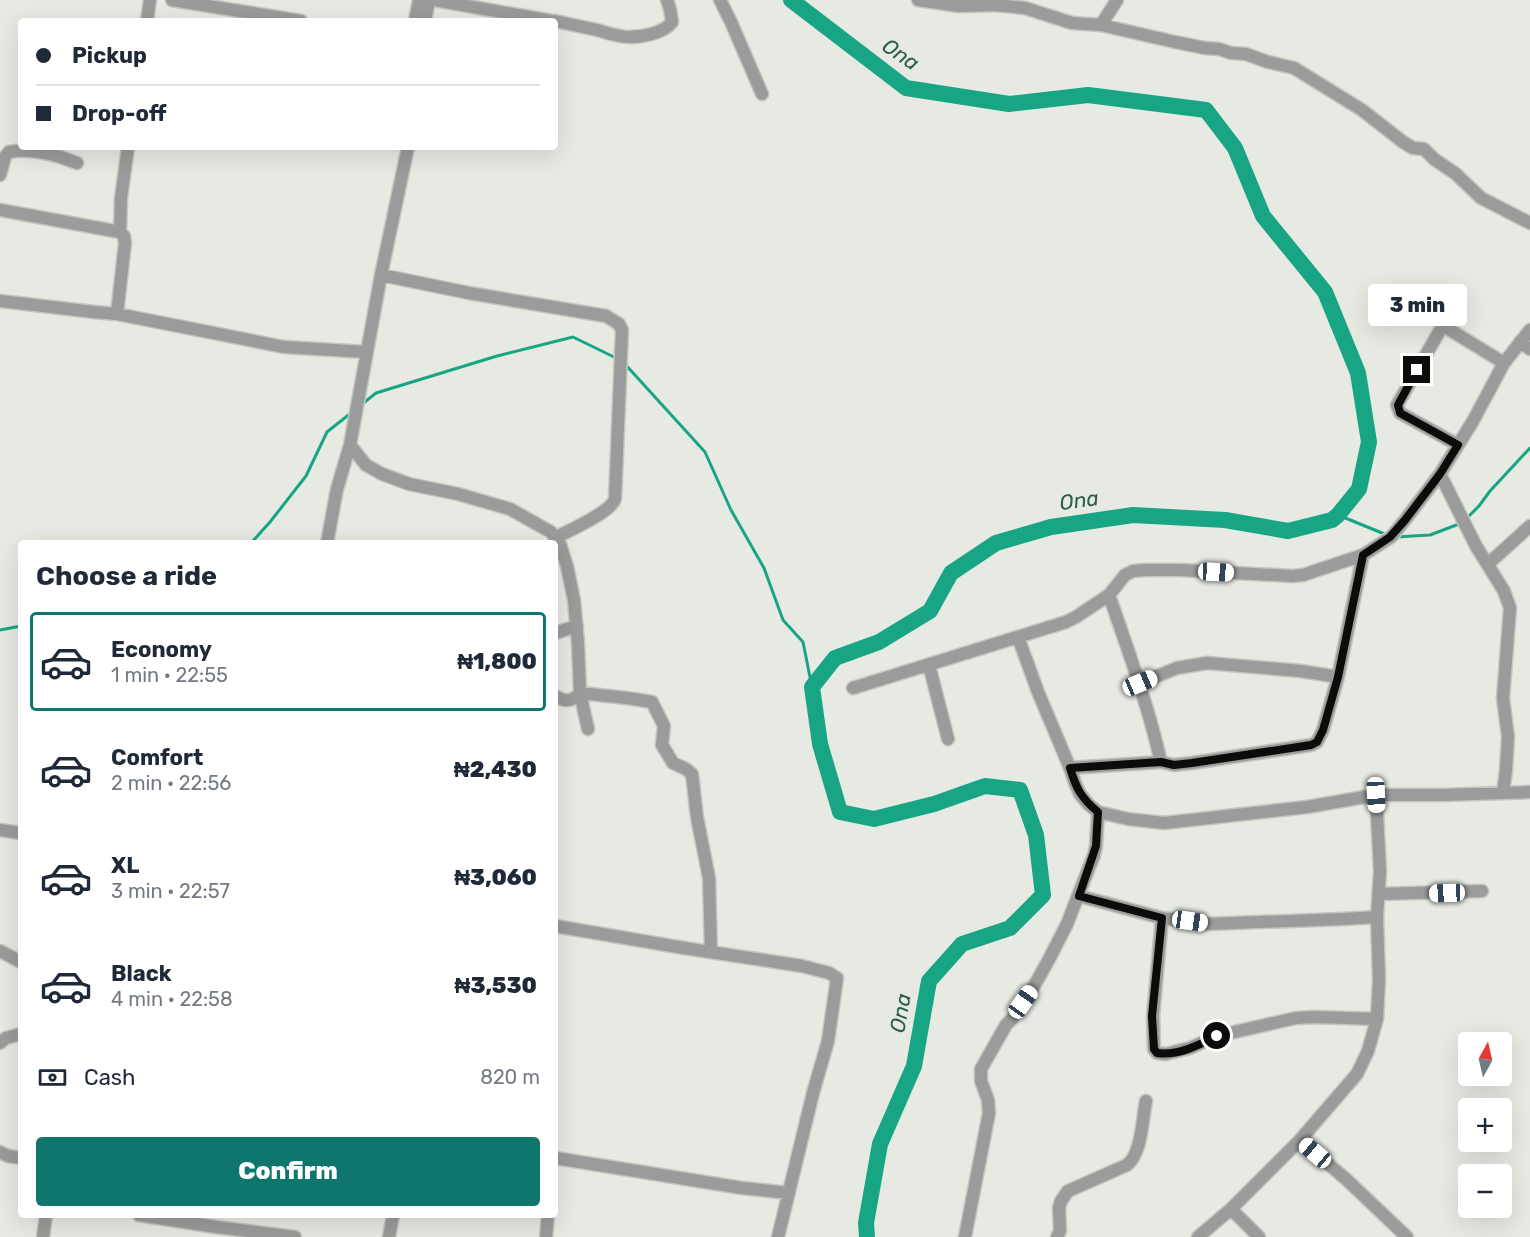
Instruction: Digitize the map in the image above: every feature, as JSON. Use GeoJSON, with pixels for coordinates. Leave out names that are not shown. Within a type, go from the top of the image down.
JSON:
{"type":"FeatureCollection","features":[{"type":"Feature","properties":{"kind":"street"},"geometry":{"type":"LineString","coordinates":[[147,18],[150,0]]}},
{"type":"Feature","properties":{"kind":"street"},"geometry":{"type":"LineString","coordinates":[[172,0],[241,5],[290,18]]}},
{"type":"Feature","properties":{"kind":"street"},"geometry":{"type":"LineString","coordinates":[[416,18],[419,0]]}},
{"type":"Feature","properties":{"kind":"street"},"geometry":{"type":"LineString","coordinates":[[426,18],[429,0]]}},
{"type":"Feature","properties":{"kind":"street"},"geometry":{"type":"LineString","coordinates":[[434,0],[537,18]]}},
{"type":"Feature","properties":{"kind":"street"},"geometry":{"type":"LineString","coordinates":[[558,22],[616,36],[651,34],[668,28],[672,22],[667,0]]}},
{"type":"Feature","properties":{"kind":"street"},"geometry":{"type":"LineString","coordinates":[[720,0],[762,94]]}},
{"type":"Feature","properties":{"kind":"street"},"geometry":{"type":"LineString","coordinates":[[918,0],[959,6],[994,5],[1025,8],[1072,23],[1101,25],[1175,42],[1246,54],[1294,68],[1342,96],[1413,148],[1424,149],[1456,174],[1481,198],[1530,223]]}},
{"type":"Feature","properties":{"kind":"street"},"geometry":{"type":"LineString","coordinates":[[1101,25],[1117,0]]}},
{"type":"Feature","properties":{"kind":"street"},"geometry":{"type":"LineString","coordinates":[[0,175],[5,157],[9,152],[21,150],[47,150],[77,163]]}},
{"type":"Feature","properties":{"kind":"street"},"geometry":{"type":"LineString","coordinates":[[120,232],[121,198],[128,150]]}},
{"type":"Feature","properties":{"kind":"street"},"geometry":{"type":"LineString","coordinates":[[328,540],[337,489],[350,445],[366,352],[407,150]]}},
{"type":"Feature","properties":{"kind":"street"},"geometry":{"type":"LineString","coordinates":[[0,210],[120,232],[124,236],[125,243],[117,314]]}},
{"type":"Feature","properties":{"kind":"street"},"geometry":{"type":"LineString","coordinates":[[350,445],[366,465],[382,474],[409,484],[458,494],[510,509],[550,531],[555,538],[605,511],[615,499],[622,360],[622,330],[619,324],[609,317],[588,312],[469,293],[381,275]]}},
{"type":"Feature","properties":{"kind":"street"},"geometry":{"type":"LineString","coordinates":[[1458,299],[1398,405],[1400,413],[1458,445]]}},
{"type":"Feature","properties":{"kind":"street"},"geometry":{"type":"LineString","coordinates":[[0,301],[117,314],[284,347],[366,352]]}},
{"type":"Feature","properties":{"kind":"street"},"geometry":{"type":"LineString","coordinates":[[1443,326],[1504,363]]}},
{"type":"Feature","properties":{"kind":"street"},"geometry":{"type":"LineString","coordinates":[[853,688],[1066,622],[1109,595],[1125,575],[1133,571],[1180,570],[1292,576],[1303,575],[1363,555],[1390,537],[1440,474],[1473,421],[1504,363],[1525,346],[1530,330]]}},
{"type":"Feature","properties":{"kind":"street"},"geometry":{"type":"LineString","coordinates":[[1440,474],[1476,546],[1504,591],[1510,608],[1503,698],[1508,737],[1503,792]]}},
{"type":"Feature","properties":{"kind":"street"},"geometry":{"type":"LineString","coordinates":[[1488,564],[1529,530]]}},
{"type":"Feature","properties":{"kind":"street"},"geometry":{"type":"LineString","coordinates":[[558,542],[567,566],[574,600],[580,693],[588,729]]}},
{"type":"Feature","properties":{"kind":"street"},"geometry":{"type":"LineString","coordinates":[[1070,768],[1161,762],[1174,765],[1311,745],[1317,742],[1323,730],[1338,677],[1363,555]]}},
{"type":"Feature","properties":{"kind":"street"},"geometry":{"type":"LineString","coordinates":[[1109,595],[1140,683],[1161,762]]}},
{"type":"Feature","properties":{"kind":"street"},"geometry":{"type":"LineString","coordinates":[[558,632],[577,626]]}},
{"type":"Feature","properties":{"kind":"street"},"geometry":{"type":"LineString","coordinates":[[1017,637],[1080,794],[1098,812],[1164,824],[1307,807],[1376,795],[1530,792]]}},
{"type":"Feature","properties":{"kind":"street"},"geometry":{"type":"LineString","coordinates":[[1140,683],[1177,668],[1207,663],[1301,671],[1338,677]]}},
{"type":"Feature","properties":{"kind":"street"},"geometry":{"type":"LineString","coordinates":[[929,665],[948,739]]}},
{"type":"Feature","properties":{"kind":"street"},"geometry":{"type":"LineString","coordinates":[[558,697],[569,701],[580,693]]}},
{"type":"Feature","properties":{"kind":"street"},"geometry":{"type":"LineString","coordinates":[[580,693],[652,702],[664,726],[662,745],[673,763],[692,774],[697,817],[709,878],[711,952]]}},
{"type":"Feature","properties":{"kind":"street"},"geometry":{"type":"LineString","coordinates":[[1198,1237],[1231,1209],[1300,1140],[1357,1074],[1368,1051],[1377,1018],[1379,979],[1376,795]]}},
{"type":"Feature","properties":{"kind":"street"},"geometry":{"type":"LineString","coordinates":[[965,1237],[988,1113],[988,1100],[981,1081],[981,1069],[1005,1025],[1034,986],[1067,924],[1096,846],[1098,812]]}},
{"type":"Feature","properties":{"kind":"street"},"geometry":{"type":"LineString","coordinates":[[0,830],[18,833]]}},
{"type":"Feature","properties":{"kind":"street"},"geometry":{"type":"LineString","coordinates":[[1379,894],[1482,891]]}},
{"type":"Feature","properties":{"kind":"street"},"geometry":{"type":"LineString","coordinates":[[1079,896],[1162,918],[1207,924],[1377,917]]}},
{"type":"Feature","properties":{"kind":"street"},"geometry":{"type":"LineString","coordinates":[[1162,918],[1152,1016],[1154,1049],[1157,1053],[1166,1054],[1190,1048],[1217,1036],[1296,1018],[1377,1018]]}},
{"type":"Feature","properties":{"kind":"street"},"geometry":{"type":"LineString","coordinates":[[558,926],[802,966],[829,973],[837,978],[828,1041],[778,1237]]}},
{"type":"Feature","properties":{"kind":"street"},"geometry":{"type":"LineString","coordinates":[[0,951],[18,960]]}},
{"type":"Feature","properties":{"kind":"street"},"geometry":{"type":"LineString","coordinates":[[0,1043],[6,1038],[18,1035]]}},
{"type":"Feature","properties":{"kind":"street"},"geometry":{"type":"LineString","coordinates":[[1057,1237],[1060,1231],[1059,1208],[1068,1191],[1133,1160],[1138,1150],[1146,1101]]}},
{"type":"Feature","properties":{"kind":"street"},"geometry":{"type":"LineString","coordinates":[[1300,1140],[1347,1180],[1407,1237]]}},
{"type":"Feature","properties":{"kind":"street"},"geometry":{"type":"LineString","coordinates":[[0,1152],[18,1158]]}},
{"type":"Feature","properties":{"kind":"street"},"geometry":{"type":"LineString","coordinates":[[558,1161],[789,1193]]}},
{"type":"Feature","properties":{"kind":"street"},"geometry":{"type":"LineString","coordinates":[[1231,1209],[1259,1237]]}},
{"type":"Feature","properties":{"kind":"street"},"geometry":{"type":"LineString","coordinates":[[43,1237],[46,1218]]}},
{"type":"Feature","properties":{"kind":"street"},"geometry":{"type":"LineString","coordinates":[[159,1218],[295,1237]]}},
{"type":"Feature","properties":{"kind":"street"},"geometry":{"type":"LineString","coordinates":[[389,1237],[392,1218]]}},
{"type":"Feature","properties":{"kind":"street"},"geometry":{"type":"LineString","coordinates":[[546,1237],[549,1218]]}},
{"type":"Feature","properties":{"kind":"waterway","name":"Ona"},"geometry":{"type":"LineString","coordinates":[[791,0],[906,88],[1009,104],[1088,95],[1206,110],[1235,148],[1263,216],[1325,292],[1358,373],[1369,442],[1359,489],[1332,520],[1288,531],[1225,520],[1133,515],[1051,527],[996,543],[951,573],[930,611],[879,642],[835,658],[812,687],[820,744],[840,812],[874,819],[934,804],[985,786],[1020,790],[1036,835],[1043,895],[1010,928],[962,944],[929,981],[914,1066],[880,1144],[866,1223],[867,1237]]}},
{"type":"Feature","properties":{"kind":"waterway"},"geometry":{"type":"LineString","coordinates":[[361,405],[376,393],[497,356],[573,337],[616,358]]}},
{"type":"Feature","properties":{"kind":"waterway"},"geometry":{"type":"LineString","coordinates":[[624,363],[705,452],[731,510],[764,568],[783,620],[803,642],[812,687]]}},
{"type":"Feature","properties":{"kind":"waterway"},"geometry":{"type":"LineString","coordinates":[[254,540],[306,476],[327,432],[351,413]]}},
{"type":"Feature","properties":{"kind":"waterway"},"geometry":{"type":"LineString","coordinates":[[1467,518],[1530,448]]}},
{"type":"Feature","properties":{"kind":"waterway"},"geometry":{"type":"LineString","coordinates":[[1338,515],[1387,535]]}},
{"type":"Feature","properties":{"kind":"waterway"},"geometry":{"type":"LineString","coordinates":[[1396,537],[1430,535],[1459,524]]}},
{"type":"Feature","properties":{"kind":"waterway"},"geometry":{"type":"LineString","coordinates":[[0,630],[18,627]]}},
{"type":"Feature","properties":{"kind":"route"},"geometry":{"type":"LineString","coordinates":[[1217,1036],[1190,1048],[1166,1054],[1157,1053],[1154,1049],[1152,1016],[1162,918],[1079,896],[1094,855],[1098,812],[1080,794],[1070,768],[1161,762],[1174,765],[1269,752],[1317,742],[1323,730],[1338,677],[1363,555],[1390,537],[1405,520],[1440,474],[1458,445],[1398,410],[1398,405],[1417,370]]}}]}
